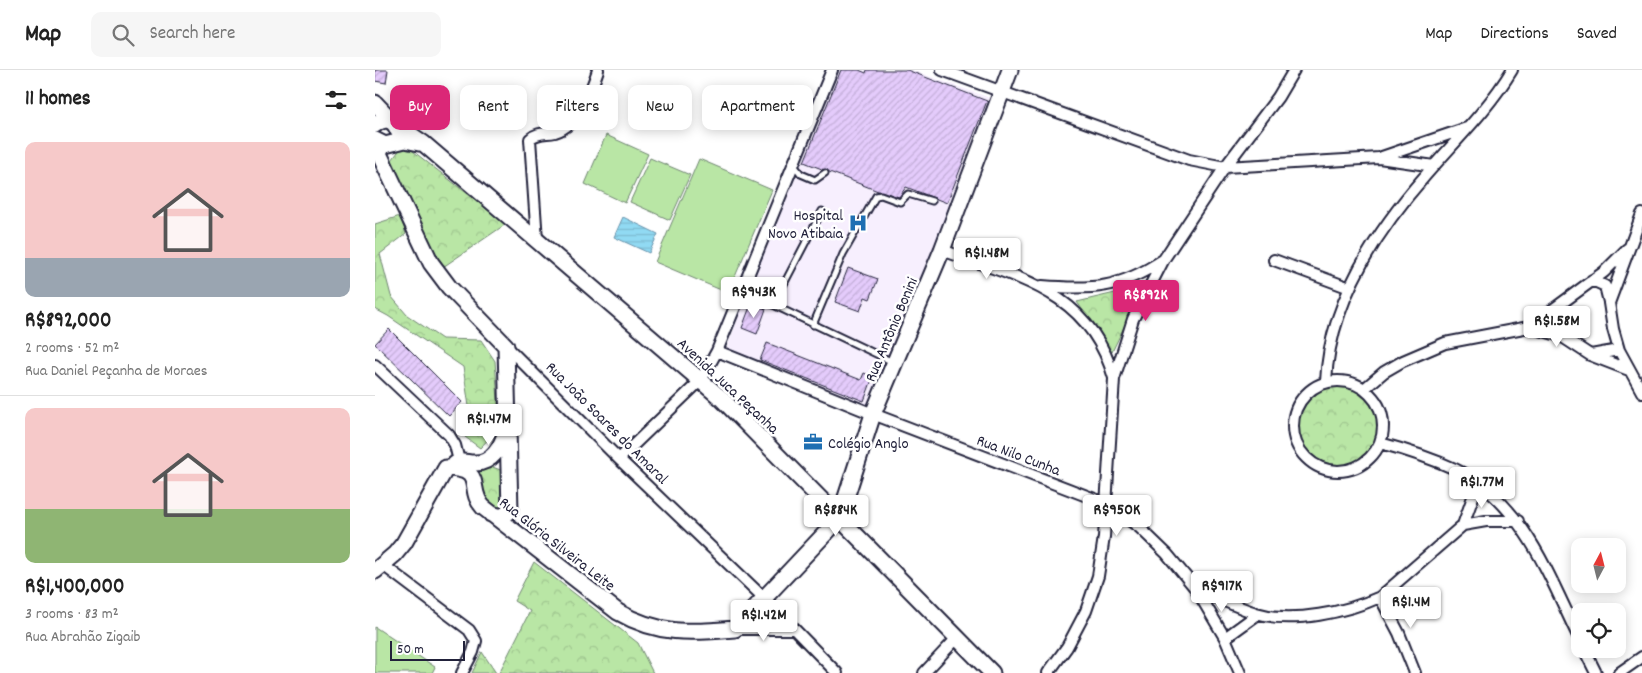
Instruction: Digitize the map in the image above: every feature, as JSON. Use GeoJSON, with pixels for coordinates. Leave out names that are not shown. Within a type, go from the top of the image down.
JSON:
{"type":"FeatureCollection","features":[{"type":"Feature","properties":{"kind":"main road","name":"Rua Antônio Bonini"},"geometry":{"type":"LineString","coordinates":[[839,519],[873,414],[942,250],[1010,70]]}},
{"type":"Feature","properties":{"kind":"main road"},"geometry":{"type":"LineString","coordinates":[[375,103],[390,120]]}},
{"type":"Feature","properties":{"kind":"main road"},"geometry":{"type":"LineString","coordinates":[[375,125],[384,120],[390,122]]}},
{"type":"Feature","properties":{"kind":"main road","name":"Rua João Soares do Amaral"},"geometry":{"type":"LineString","coordinates":[[387,173],[386,153],[398,136],[396,130]]}},
{"type":"Feature","properties":{"kind":"main road","name":"Avenida Juca Peçanha"},"geometry":{"type":"LineString","coordinates":[[404,130],[423,143],[701,380],[992,673]]}},
{"type":"Feature","properties":{"kind":"main road"},"geometry":{"type":"LineString","coordinates":[[375,140],[381,144],[405,140],[423,143]]}},
{"type":"Feature","properties":{"kind":"main road","name":"Rua João Soares do Amaral"},"geometry":{"type":"LineString","coordinates":[[375,145],[428,257],[439,276],[506,346]]}},
{"type":"Feature","properties":{"kind":"main road"},"geometry":{"type":"LineString","coordinates":[[491,514],[502,517],[510,511],[506,346]]}},
{"type":"Feature","properties":{"kind":"main road"},"geometry":{"type":"LineString","coordinates":[[453,464],[473,478],[477,466],[498,450],[504,439],[508,412]]}},
{"type":"Feature","properties":{"kind":"main road"},"geometry":{"type":"LineString","coordinates":[[453,464],[496,461],[502,464],[510,477]]}},
{"type":"Feature","properties":{"kind":"main road"},"geometry":{"type":"LineString","coordinates":[[379,568],[404,543],[453,464]]}},
{"type":"Feature","properties":{"kind":"main road","name":"Rua Glória Silveira Leite"},"geometry":{"type":"LineString","coordinates":[[473,478],[479,502],[491,514],[618,612],[638,624],[661,630],[735,629]]}},
{"type":"Feature","properties":{"kind":"main road"},"geometry":{"type":"LineString","coordinates":[[735,629],[839,519]]}},
{"type":"Feature","properties":{"kind":"street"},"geometry":{"type":"LineString","coordinates":[[537,240],[530,140],[534,136],[565,128],[573,122],[598,70]]}},
{"type":"Feature","properties":{"kind":"street"},"geometry":{"type":"LineString","coordinates":[[619,459],[701,380],[717,351],[832,70]]}},
{"type":"Feature","properties":{"kind":"street"},"geometry":{"type":"LineString","coordinates":[[942,70],[1189,160],[1225,166],[1379,158],[1433,166]]}},
{"type":"Feature","properties":{"kind":"street"},"geometry":{"type":"LineString","coordinates":[[1049,673],[1067,647],[1086,611],[1098,576],[1104,537],[1114,379],[1133,319],[1163,259],[1225,166],[1278,97],[1294,70]]}},
{"type":"Feature","properties":{"kind":"street"},"geometry":{"type":"LineString","coordinates":[[1326,382],[1327,363],[1333,332],[1349,288],[1387,226],[1433,166],[1471,126],[1498,93],[1512,70]]}},
{"type":"Feature","properties":{"kind":"street"},"geometry":{"type":"LineString","coordinates":[[1379,158],[1413,148],[1471,126]]}},
{"type":"Feature","properties":{"kind":"street"},"geometry":{"type":"LineString","coordinates":[[1609,304],[1642,214]]}},
{"type":"Feature","properties":{"kind":"street"},"geometry":{"type":"LineString","coordinates":[[1364,389],[1384,372],[1403,361],[1445,343],[1529,327],[1617,261],[1632,242]]}},
{"type":"Feature","properties":{"kind":"street"},"geometry":{"type":"LineString","coordinates":[[942,250],[1041,286],[1075,289],[1116,285],[1140,275],[1163,259]]}},
{"type":"Feature","properties":{"kind":"street"},"geometry":{"type":"LineString","coordinates":[[1273,260],[1349,288]]}},
{"type":"Feature","properties":{"kind":"street"},"geometry":{"type":"LineString","coordinates":[[1592,280],[1605,286],[1619,350],[1642,392]]}},
{"type":"Feature","properties":{"kind":"street"},"geometry":{"type":"LineString","coordinates":[[1041,286],[1073,309],[1087,322],[1108,357],[1114,379]]}},
{"type":"Feature","properties":{"kind":"street"},"geometry":{"type":"LineString","coordinates":[[1073,309],[1069,298],[1075,289]]}},
{"type":"Feature","properties":{"kind":"street"},"geometry":{"type":"LineString","coordinates":[[1558,307],[1558,326],[1561,336]]}},
{"type":"Feature","properties":{"kind":"street"},"geometry":{"type":"LineString","coordinates":[[1529,327],[1561,336],[1590,355],[1629,370]]}},
{"type":"Feature","properties":{"kind":"street","name":"Rua João Soares do Amaral"},"geometry":{"type":"LineString","coordinates":[[506,346],[837,673]]}},
{"type":"Feature","properties":{"kind":"street"},"geometry":{"type":"LineString","coordinates":[[1590,355],[1619,350]]}},
{"type":"Feature","properties":{"kind":"street","name":"Rua Nilo Cunha"},"geometry":{"type":"LineString","coordinates":[[717,351],[873,414],[1105,503],[1146,534],[1167,554],[1196,589],[1225,638],[1240,673]]}},
{"type":"Feature","properties":{"kind":"street"},"geometry":{"type":"LineString","coordinates":[[375,365],[449,436],[455,445],[453,464]]}},
{"type":"Feature","properties":{"kind":"street"},"geometry":{"type":"LineString","coordinates":[[1339,380],[1352,383],[1364,389],[1375,400],[1382,413],[1383,428],[1380,443],[1372,456],[1360,466],[1345,471],[1329,471],[1315,465],[1303,455],[1295,442],[1292,426],[1294,411],[1302,397],[1313,387],[1339,380]]}},
{"type":"Feature","properties":{"kind":"street"},"geometry":{"type":"LineString","coordinates":[[1380,443],[1439,462],[1457,470],[1498,498],[1528,536],[1571,622]]}},
{"type":"Feature","properties":{"kind":"street"},"geometry":{"type":"LineString","coordinates":[[1196,589],[1258,614],[1293,617],[1363,605],[1380,597],[1463,525],[1478,483]]}},
{"type":"Feature","properties":{"kind":"street"},"geometry":{"type":"LineString","coordinates":[[1463,525],[1518,521]]}},
{"type":"Feature","properties":{"kind":"street"},"geometry":{"type":"LineString","coordinates":[[379,568],[469,630],[476,641],[473,652],[462,673]]}},
{"type":"Feature","properties":{"kind":"street"},"geometry":{"type":"LineString","coordinates":[[1380,597],[1399,633],[1415,673]]}},
{"type":"Feature","properties":{"kind":"street"},"geometry":{"type":"LineString","coordinates":[[1225,638],[1258,614]]}},
{"type":"Feature","properties":{"kind":"street"},"geometry":{"type":"LineString","coordinates":[[735,629],[793,629]]}},
{"type":"Feature","properties":{"kind":"street"},"geometry":{"type":"LineString","coordinates":[[924,673],[957,638]]}},
{"type":"Feature","properties":{"kind":"street"},"geometry":{"type":"LineString","coordinates":[[1619,673],[1642,657]]}},
{"type":"Feature","properties":{"kind":"street"},"geometry":{"type":"LineString","coordinates":[[1588,658],[1596,673]]}},
{"type":"Feature","properties":{"kind":"lane"},"geometry":{"type":"LineString","coordinates":[[793,164],[808,179],[815,180],[825,173]]}},
{"type":"Feature","properties":{"kind":"lane"},"geometry":{"type":"LineString","coordinates":[[813,325],[843,254],[875,196],[881,195],[899,202],[908,194],[932,201]]}},
{"type":"Feature","properties":{"kind":"lane"},"geometry":{"type":"LineString","coordinates":[[773,305],[822,211]]}},
{"type":"Feature","properties":{"kind":"lane"},"geometry":{"type":"LineString","coordinates":[[742,290],[895,362]]}},
{"type":"Feature","properties":{"kind":"shaded area","name":"Hospital Novo Atibaia"},"geometry":{"type":"Polygon","coordinates":[[[837,70],[912,70],[990,98],[932,253],[867,406],[727,348],[784,194],[813,130],[837,70]]]}},
{"type":"Feature","properties":{"kind":"green space"},"geometry":{"type":"Polygon","coordinates":[[[606,135],[648,154],[625,203],[585,184],[606,135]]]}},
{"type":"Feature","properties":{"kind":"green space"},"geometry":{"type":"Polygon","coordinates":[[[404,144],[506,224],[443,267],[389,164],[404,144]]]}},
{"type":"Feature","properties":{"kind":"green space"},"geometry":{"type":"Polygon","coordinates":[[[650,158],[690,175],[670,220],[630,202],[650,158]]]}},
{"type":"Feature","properties":{"kind":"green space"},"geometry":{"type":"Polygon","coordinates":[[[699,159],[772,190],[728,293],[655,262],[699,159]]]}},
{"type":"Feature","properties":{"kind":"green space"},"geometry":{"type":"Polygon","coordinates":[[[400,216],[406,234],[380,254],[391,296],[407,315],[442,339],[481,340],[495,361],[500,427],[480,448],[465,437],[472,426],[463,367],[375,309],[375,224],[400,216]]]}},
{"type":"Feature","properties":{"kind":"green space"},"geometry":{"type":"Polygon","coordinates":[[[1145,283],[1112,352],[1077,302],[1115,293],[1145,283]]]}},
{"type":"Feature","properties":{"kind":"green space"},"geometry":{"type":"Polygon","coordinates":[[[1338,386],[1353,389],[1366,398],[1375,411],[1378,426],[1375,441],[1366,454],[1353,463],[1338,466],[1323,463],[1310,454],[1301,441],[1298,426],[1301,411],[1310,398],[1323,389],[1338,386]]]}},
{"type":"Feature","properties":{"kind":"green space"},"geometry":{"type":"Polygon","coordinates":[[[490,466],[503,471],[508,505],[491,513],[475,472],[478,467],[490,466]]]}},
{"type":"Feature","properties":{"kind":"green space"},"geometry":{"type":"Polygon","coordinates":[[[534,562],[638,643],[653,673],[499,673],[530,611],[514,601],[534,562]]]}},
{"type":"Feature","properties":{"kind":"green space"},"geometry":{"type":"Polygon","coordinates":[[[375,627],[435,667],[432,673],[375,673],[375,627]]]}},
{"type":"Feature","properties":{"kind":"green space"},"geometry":{"type":"Polygon","coordinates":[[[482,652],[496,673],[472,673],[482,652]]]}},
{"type":"Feature","properties":{"kind":"water"},"geometry":{"type":"Polygon","coordinates":[[[623,217],[658,234],[649,253],[614,237],[623,217]]]}},
{"type":"Feature","properties":{"kind":"building"},"geometry":{"type":"Polygon","coordinates":[[[375,70],[388,70],[386,83],[375,81],[375,70]]]}},
{"type":"Feature","properties":{"kind":"building"},"geometry":{"type":"Polygon","coordinates":[[[841,70],[859,70],[866,73],[867,70],[907,70],[987,101],[947,203],[906,187],[899,197],[878,191],[804,162],[841,70]]]}},
{"type":"Feature","properties":{"kind":"building"},"geometry":{"type":"Polygon","coordinates":[[[848,268],[878,279],[870,299],[865,297],[860,311],[835,302],[848,268]]]}},
{"type":"Feature","properties":{"kind":"building"},"geometry":{"type":"Polygon","coordinates":[[[751,304],[766,309],[757,334],[742,328],[751,304]]]}},
{"type":"Feature","properties":{"kind":"building"},"geometry":{"type":"Polygon","coordinates":[[[389,329],[462,402],[449,416],[375,344],[389,329]]]}},
{"type":"Feature","properties":{"kind":"building"},"geometry":{"type":"Polygon","coordinates":[[[767,343],[861,380],[864,373],[873,377],[864,401],[760,360],[767,343]]]}},
{"type":"Feature","properties":{"kind":"place","name":"Hospital Novo Atibaia"},"geometry":{"type":"Point","coordinates":[858,223]}},
{"type":"Feature","properties":{"kind":"place","name":"Colégio Anglo"},"geometry":{"type":"Point","coordinates":[813,442]}}]}
